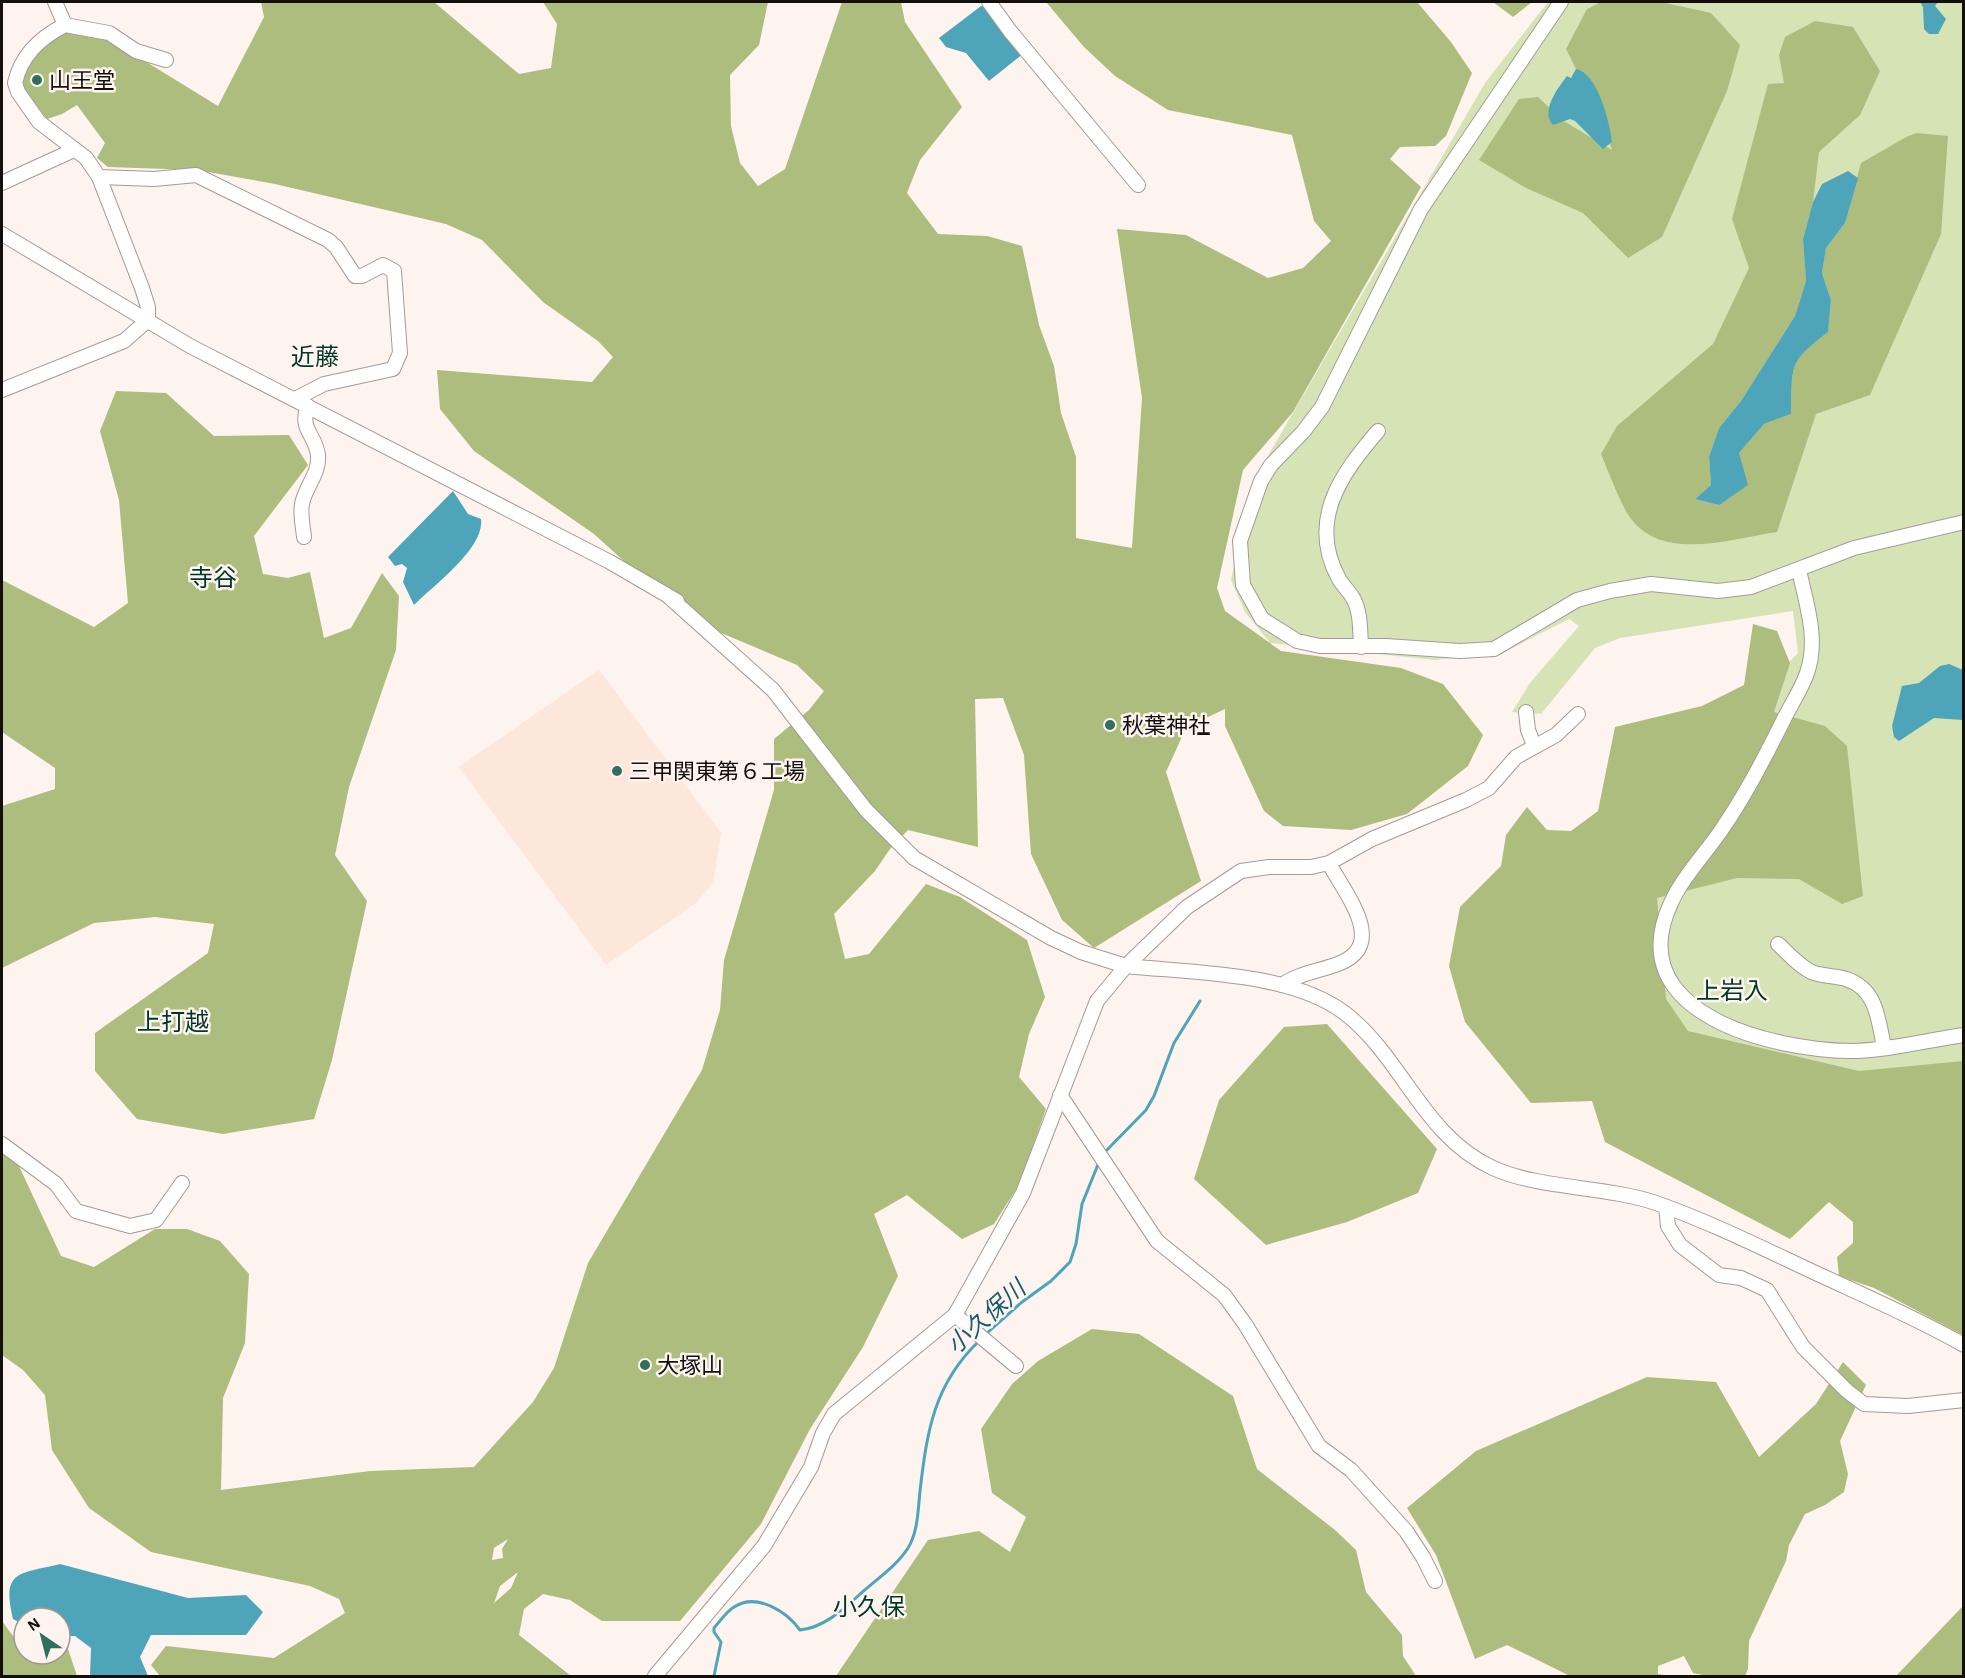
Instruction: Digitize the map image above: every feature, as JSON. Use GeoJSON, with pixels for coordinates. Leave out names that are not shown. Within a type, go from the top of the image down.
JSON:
{"type":"FeatureCollection","features":[{"type":"Feature","properties":{"kind":"street"},"geometry":{"type":"LineString","coordinates":[[55,2],[65,25]]}},
{"type":"Feature","properties":{"kind":"street"},"geometry":{"type":"LineString","coordinates":[[989,2],[1010,32],[1138,185]]}},
{"type":"Feature","properties":{"kind":"street"},"geometry":{"type":"LineString","coordinates":[[1561,2],[1421,209],[1322,407],[1303,432],[1271,465],[1261,481],[1240,541],[1243,585],[1262,619],[1297,641],[1320,646],[1460,651],[1494,649],[1577,600],[1610,591],[1652,584],[1729,590],[1750,587],[1854,548],[1964,522]]}},
{"type":"Feature","properties":{"kind":"street"},"geometry":{"type":"LineString","coordinates":[[2,390],[124,341],[148,320],[148,307],[142,288],[99,177],[86,158],[39,122],[18,92],[15,83],[22,64],[37,42],[65,25],[109,33],[136,51],[166,60]]}},
{"type":"Feature","properties":{"kind":"street"},"geometry":{"type":"LineString","coordinates":[[2,183],[75,150]]}},
{"type":"Feature","properties":{"kind":"street"},"geometry":{"type":"LineString","coordinates":[[99,177],[154,179],[196,175],[328,240],[336,247],[355,276],[362,276],[383,265],[394,271],[400,352],[393,369],[324,384],[295,399]]}},
{"type":"Feature","properties":{"kind":"street"},"geometry":{"type":"LineString","coordinates":[[2,234],[190,346],[610,562],[700,617],[770,675],[800,709],[871,806],[873,814],[903,847],[934,872],[1051,938],[1081,952],[1126,966],[1282,985],[1322,998],[1347,1015],[1380,1051],[1440,1129],[1458,1146],[1481,1161],[1511,1175],[1623,1195],[1695,1218],[1887,1306],[1964,1345]]}},
{"type":"Feature","properties":{"kind":"street"},"geometry":{"type":"LineString","coordinates":[[304,537],[302,506],[318,465],[313,441],[305,427],[304,417],[308,406]]}},
{"type":"Feature","properties":{"kind":"street"},"geometry":{"type":"LineString","coordinates":[[1361,647],[1358,611],[1354,599],[1339,578],[1329,546],[1327,523],[1332,500],[1340,480],[1378,431]]}},
{"type":"Feature","properties":{"kind":"street"},"geometry":{"type":"LineString","coordinates":[[1799,570],[1811,624],[1812,652],[1807,674],[1762,762],[1722,829],[1671,901],[1663,923],[1660,949],[1678,992],[1693,1007],[1733,1029],[1767,1042],[1802,1049],[1853,1051],[1964,1035]]}},
{"type":"Feature","properties":{"kind":"street"},"geometry":{"type":"LineString","coordinates":[[1526,712],[1528,730],[1534,745]]}},
{"type":"Feature","properties":{"kind":"street"},"geometry":{"type":"LineString","coordinates":[[655,1677],[764,1546],[811,1467],[823,1433],[834,1414],[955,1315],[1023,1193],[1097,1001],[1126,966],[1187,907],[1233,874],[1269,867],[1311,867],[1329,863],[1372,839],[1466,800],[1489,788],[1516,757],[1534,745],[1556,735],[1578,714]]}},
{"type":"Feature","properties":{"kind":"street"},"geometry":{"type":"LineString","coordinates":[[1282,985],[1291,979],[1339,964],[1353,957],[1359,950],[1360,921],[1356,906],[1329,863]]}},
{"type":"Feature","properties":{"kind":"street"},"geometry":{"type":"LineString","coordinates":[[1778,944],[1812,972],[1845,979],[1859,985],[1869,993],[1877,1009],[1884,1047]]}},
{"type":"Feature","properties":{"kind":"street"},"geometry":{"type":"LineString","coordinates":[[1059,1095],[1157,1241],[1224,1295],[1245,1323],[1319,1446],[1351,1470],[1406,1531],[1435,1581]]}},
{"type":"Feature","properties":{"kind":"street"},"geometry":{"type":"LineString","coordinates":[[2,1144],[56,1184],[76,1211],[130,1226],[156,1220],[182,1183]]}},
{"type":"Feature","properties":{"kind":"street"},"geometry":{"type":"LineString","coordinates":[[1666,1207],[1668,1226],[1680,1245],[1719,1275],[1741,1278],[1767,1290],[1803,1347],[1847,1392],[1864,1404],[1908,1406],[1964,1400]]}},
{"type":"Feature","properties":{"kind":"street"},"geometry":{"type":"LineString","coordinates":[[955,1315],[1016,1366]]}},
{"type":"Feature","properties":{"kind":"shaded area"},"geometry":{"type":"Polygon","coordinates":[[[599,670],[721,833],[713,882],[696,903],[606,965],[459,767],[599,670]]]}},
{"type":"Feature","properties":{"kind":"green space"},"geometry":{"type":"Polygon","coordinates":[[[261,2],[434,2],[519,74],[551,68],[557,24],[543,2],[768,2],[759,45],[730,75],[731,126],[740,163],[758,186],[785,169],[842,2],[901,2],[905,22],[962,107],[920,160],[907,193],[938,234],[987,236],[1022,246],[1039,325],[1054,366],[1061,413],[1076,457],[1076,538],[1132,548],[1142,398],[1117,229],[1186,235],[1268,278],[1303,268],[1331,241],[1314,221],[1292,135],[1168,110],[1115,76],[1084,47],[1046,2],[1417,2],[1451,42],[1472,73],[1446,136],[1435,146],[1400,147],[1390,159],[1421,187],[1293,412],[1243,470],[1217,588],[1225,611],[1281,651],[1401,668],[1443,684],[1483,735],[1468,766],[1407,814],[1351,830],[1283,826],[1264,811],[1225,726],[1225,709],[1208,717],[1190,719],[1166,772],[1201,881],[1094,948],[1062,920],[1031,854],[1024,755],[1003,698],[975,699],[978,847],[908,830],[890,849],[875,871],[834,914],[845,959],[869,954],[926,884],[960,897],[1027,940],[1045,997],[1029,1034],[1019,1077],[1046,1109],[1020,1183],[994,1224],[962,1239],[907,1195],[874,1214],[898,1276],[863,1347],[810,1429],[761,1524],[680,1621],[602,1621],[570,1600],[543,1594],[524,1609],[519,1635],[571,1676],[160,1676],[151,1665],[166,1646],[274,1658],[345,1613],[339,1599],[310,1586],[151,1552],[89,1508],[52,1450],[45,1395],[23,1370],[2,1355],[2,1140],[11,1149],[61,1256],[94,1267],[155,1229],[187,1229],[220,1241],[249,1274],[245,1343],[223,1398],[221,1490],[370,1471],[474,1467],[533,1402],[554,1368],[588,1263],[702,1070],[720,1010],[724,960],[774,790],[774,739],[809,710],[824,691],[797,665],[688,619],[594,534],[474,451],[440,409],[437,370],[592,382],[613,357],[598,341],[543,302],[482,240],[446,224],[275,184],[197,170],[108,167],[97,158],[105,143],[77,105],[62,114],[47,119],[22,87],[22,75],[28,63],[56,34],[84,28],[117,44],[218,106],[264,17],[261,2]],[[508,1539],[494,1548],[492,1560],[503,1558],[502,1549],[508,1539]],[[518,1572],[500,1586],[494,1603],[511,1588],[518,1572]]]}},
{"type":"Feature","properties":{"kind":"green space"},"geometry":{"type":"Polygon","coordinates":[[[1493,2],[1532,2],[1513,17],[1493,2]]]}},
{"type":"Feature","properties":{"kind":"green space"},"geometry":{"type":"Polygon","coordinates":[[[1548,2],[1963,2],[1963,1240],[1570,1076],[1730,722],[1798,653],[1793,611],[1620,638],[1595,648],[1541,714],[1512,712],[1530,683],[1579,626],[1569,619],[1506,651],[1435,660],[1270,643],[1245,612],[1231,580],[1251,485],[1485,83],[1548,2]]]}},
{"type":"Feature","properties":{"kind":"green space"},"geometry":{"type":"Polygon","coordinates":[[[1601,2],[1661,2],[1711,13],[1740,45],[1727,91],[1662,237],[1628,258],[1583,213],[1526,188],[1479,160],[1519,99],[1538,97],[1562,120],[1612,150],[1602,121],[1566,49],[1587,9],[1601,2]]]}},
{"type":"Feature","properties":{"kind":"green space"},"geometry":{"type":"Polygon","coordinates":[[[1815,21],[1853,27],[1880,71],[1860,115],[1819,152],[1813,202],[1803,239],[1806,281],[1795,316],[1741,401],[1719,428],[1709,457],[1711,485],[1695,499],[1719,505],[1739,453],[1764,424],[1791,414],[1795,366],[1805,351],[1828,331],[1831,300],[1822,273],[1826,248],[1845,223],[1861,163],[1917,133],[1948,136],[1941,234],[1870,395],[1816,414],[1777,532],[1717,543],[1675,543],[1657,538],[1640,529],[1627,513],[1601,454],[1617,426],[1713,344],[1749,268],[1732,219],[1768,84],[1784,83],[1779,55],[1785,37],[1815,21]]]}},
{"type":"Feature","properties":{"kind":"green space"},"geometry":{"type":"Polygon","coordinates":[[[116,391],[166,393],[214,436],[289,435],[308,465],[254,536],[263,574],[288,578],[310,572],[324,638],[351,628],[382,573],[399,596],[396,650],[349,787],[335,855],[367,901],[332,1060],[314,1119],[223,1134],[137,1119],[95,1071],[95,1033],[208,953],[214,924],[155,917],[94,923],[2,968],[2,806],[55,789],[55,768],[2,732],[2,580],[94,627],[128,603],[119,500],[100,431],[116,391]]]}},
{"type":"Feature","properties":{"kind":"green space"},"geometry":{"type":"Polygon","coordinates":[[[1753,624],[1777,631],[1790,663],[1774,712],[1825,726],[1847,746],[1863,896],[1842,904],[1799,879],[1737,878],[1657,898],[1666,999],[1688,1031],[1859,1071],[1963,1061],[1963,1335],[1874,1288],[1839,1276],[1837,1257],[1853,1243],[1853,1222],[1829,1202],[1790,1239],[1605,1142],[1592,1101],[1531,1103],[1465,1022],[1449,966],[1460,907],[1501,866],[1506,835],[1527,807],[1547,830],[1571,831],[1598,811],[1615,727],[1702,706],[1744,685],[1753,624]]]}},
{"type":"Feature","properties":{"kind":"green space"},"geometry":{"type":"Polygon","coordinates":[[[1327,1024],[1437,1149],[1418,1193],[1347,1222],[1266,1245],[1194,1179],[1219,1100],[1284,1027],[1327,1024]]]}},
{"type":"Feature","properties":{"kind":"green space"},"geometry":{"type":"Polygon","coordinates":[[[1092,1329],[1139,1334],[1233,1396],[1257,1469],[1335,1530],[1356,1550],[1366,1592],[1402,1635],[1403,1656],[1416,1676],[836,1676],[928,1540],[979,1531],[1010,1552],[1026,1517],[992,1493],[981,1429],[1012,1384],[1038,1361],[1092,1329]]]}},
{"type":"Feature","properties":{"kind":"green space"},"geometry":{"type":"Polygon","coordinates":[[[1843,1362],[1866,1385],[1840,1441],[1848,1474],[1844,1492],[1825,1505],[1805,1514],[1789,1545],[1786,1561],[1749,1641],[1748,1669],[1745,1676],[1708,1676],[1693,1673],[1684,1656],[1658,1666],[1658,1674],[1670,1676],[1570,1676],[1507,1645],[1475,1659],[1436,1555],[1407,1508],[1476,1451],[1647,1377],[1716,1382],[1759,1457],[1816,1404],[1843,1362]]]}},
{"type":"Feature","properties":{"kind":"green space"},"geometry":{"type":"Polygon","coordinates":[[[1963,1606],[1963,1676],[1896,1676],[1963,1606]]]}},
{"type":"Feature","properties":{"kind":"green space"},"geometry":{"type":"Polygon","coordinates":[[[2,1621],[12,1635],[12,1666],[72,1666],[72,1661],[77,1676],[2,1676],[2,1621]]]}},
{"type":"Feature","properties":{"kind":"water"},"geometry":{"type":"Polygon","coordinates":[[[1920,2],[1938,2],[1935,6],[1946,19],[1938,34],[1929,34],[1924,29],[1923,7],[1920,2]]]}},
{"type":"Feature","properties":{"kind":"water"},"geometry":{"type":"Polygon","coordinates":[[[981,6],[985,7],[1024,53],[989,81],[966,53],[946,47],[939,38],[981,6]]]}},
{"type":"Feature","properties":{"kind":"water"},"geometry":{"type":"Polygon","coordinates":[[[1576,69],[1591,80],[1602,100],[1612,142],[1603,149],[1575,121],[1570,119],[1553,125],[1549,119],[1549,107],[1555,93],[1567,76],[1571,78],[1576,69]]]}},
{"type":"Feature","properties":{"kind":"water"},"geometry":{"type":"Polygon","coordinates":[[[1848,171],[1858,178],[1845,223],[1826,248],[1822,273],[1831,300],[1828,332],[1805,351],[1795,366],[1791,414],[1764,424],[1739,453],[1748,485],[1719,505],[1695,499],[1711,485],[1709,457],[1719,428],[1741,401],[1795,316],[1806,281],[1803,239],[1813,202],[1822,184],[1848,171]]]}},
{"type":"Feature","properties":{"kind":"water"},"geometry":{"type":"Polygon","coordinates":[[[453,491],[468,514],[481,519],[480,530],[467,554],[414,605],[403,582],[407,568],[402,564],[395,566],[388,557],[453,491]]]}},
{"type":"Feature","properties":{"kind":"water"},"geometry":{"type":"Polygon","coordinates":[[[1949,664],[1963,670],[1963,720],[1934,718],[1899,741],[1894,737],[1892,726],[1902,686],[1919,683],[1940,666],[1949,664]]]}},
{"type":"Feature","properties":{"kind":"water"},"geometry":{"type":"Polygon","coordinates":[[[60,1564],[188,1598],[246,1595],[263,1612],[246,1635],[151,1635],[140,1657],[148,1676],[90,1676],[91,1648],[72,1636],[72,1606],[12,1606],[12,1614],[10,1591],[12,1583],[17,1577],[60,1564]]]}},
{"type":"Feature","properties":{"kind":"waterway","name":"小久保川"},"geometry":{"type":"LineString","coordinates":[[1103,1154],[1146,1110],[1154,1096],[1174,1043],[1200,1001]]}},
{"type":"Feature","properties":{"kind":"waterway","name":"小久保川"},"geometry":{"type":"LineString","coordinates":[[986,1334],[1022,1302],[1051,1281],[1070,1262],[1076,1244],[1082,1204],[1099,1162]]}},
{"type":"Feature","properties":{"kind":"waterway","name":"小久保川"},"geometry":{"type":"LineString","coordinates":[[714,1676],[721,1642],[714,1628],[734,1607],[743,1603],[762,1603],[779,1611],[800,1630],[808,1629],[838,1613],[903,1555],[916,1528],[926,1448],[935,1410],[952,1374],[979,1341]]}},
{"type":"Feature","properties":{"kind":"place","name":"山王堂"},"geometry":{"type":"Point","coordinates":[37,80]}},
{"type":"Feature","properties":{"kind":"place","name":"秋葉神社"},"geometry":{"type":"Point","coordinates":[1110,725]}},
{"type":"Feature","properties":{"kind":"place","name":"三甲関東第６工場"},"geometry":{"type":"Point","coordinates":[617,771]}},
{"type":"Feature","properties":{"kind":"place","name":"大塚山"},"geometry":{"type":"Point","coordinates":[645,1365]}},
{"type":"Feature","properties":{"kind":"district","name":"近藤"},"geometry":{"type":"Point","coordinates":[315,357]}},
{"type":"Feature","properties":{"kind":"district","name":"寺谷"},"geometry":{"type":"Point","coordinates":[213,578]}},
{"type":"Feature","properties":{"kind":"district","name":"上岩入"},"geometry":{"type":"Point","coordinates":[1732,991]}},
{"type":"Feature","properties":{"kind":"district","name":"上打越"},"geometry":{"type":"Point","coordinates":[173,1022]}},
{"type":"Feature","properties":{"kind":"district","name":"小久保"},"geometry":{"type":"Point","coordinates":[869,1607]}}]}
